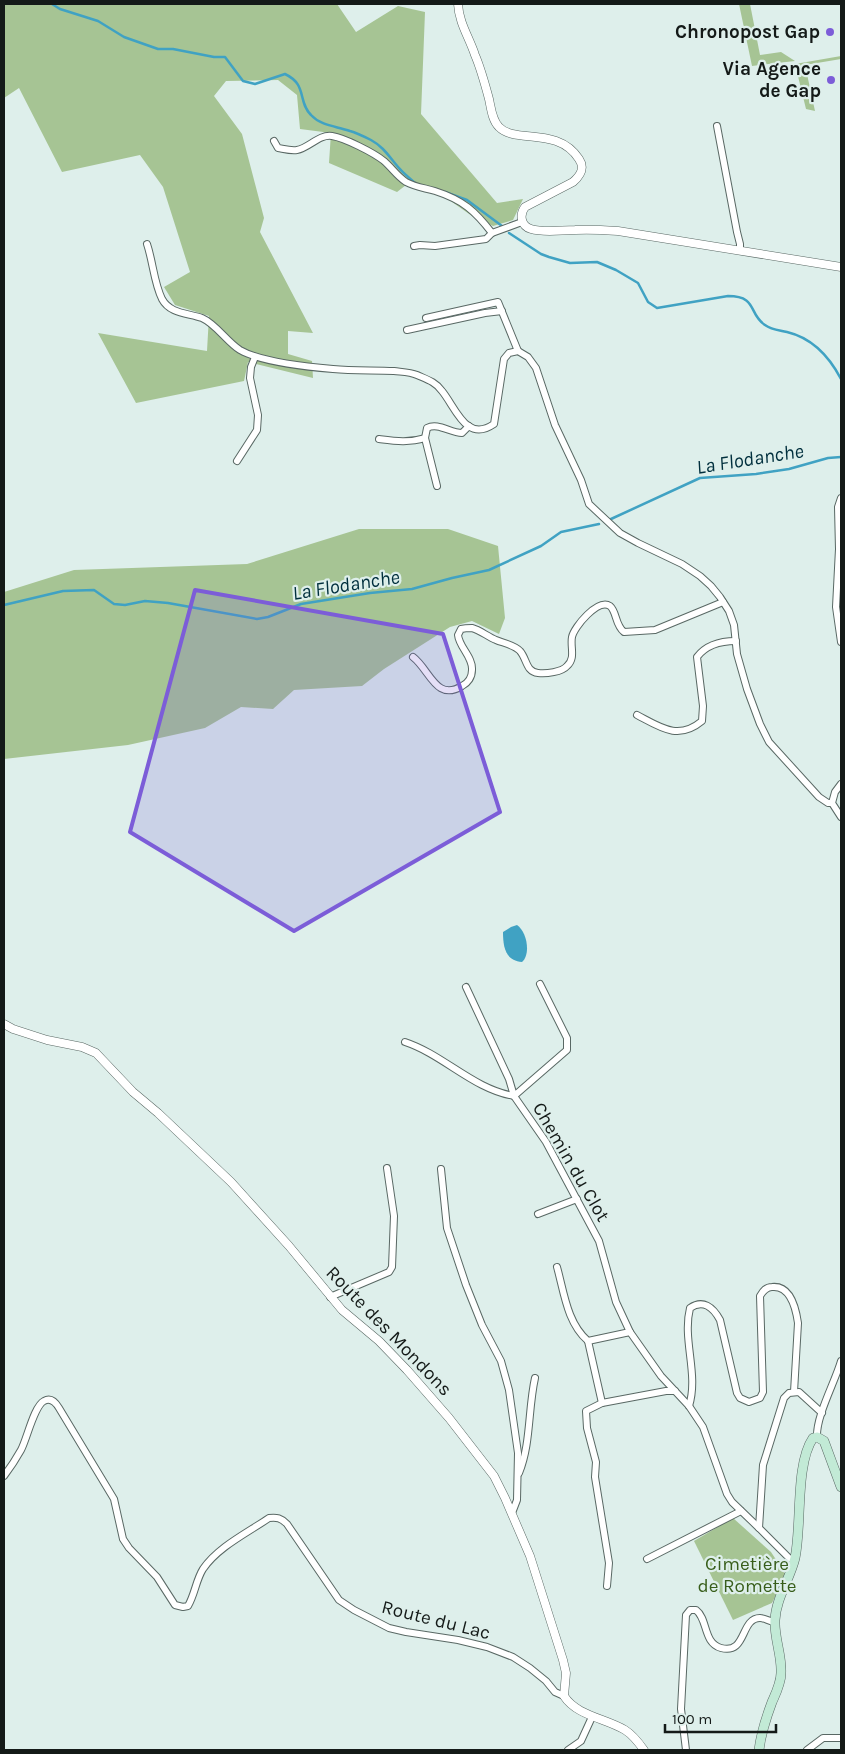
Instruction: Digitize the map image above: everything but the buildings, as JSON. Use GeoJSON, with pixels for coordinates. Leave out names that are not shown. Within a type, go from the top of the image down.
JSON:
{"type":"FeatureCollection","features":[{"type":"Feature","properties":{"kind":"main road"},"geometry":{"type":"LineString","coordinates":[[759,1750],[764,1725],[780,1682],[781,1673],[775,1622],[777,1605],[794,1560],[798,1539],[802,1473],[809,1445],[813,1438],[817,1437],[824,1441],[841,1487]]}},
{"type":"Feature","properties":{"kind":"street"},"geometry":{"type":"LineString","coordinates":[[458,4],[464,30],[476,55],[492,114],[498,127],[511,133],[555,140],[574,152],[582,164],[582,171],[573,182],[525,207],[522,211],[522,222],[525,226],[536,230],[598,229],[841,267]]}},
{"type":"Feature","properties":{"kind":"street"},"geometry":{"type":"LineString","coordinates":[[717,126],[740,250]]}},
{"type":"Feature","properties":{"kind":"street"},"geometry":{"type":"LineString","coordinates":[[274,141],[278,148],[293,150],[298,150],[320,139],[331,136],[348,142],[384,161],[406,182],[451,197],[468,206],[476,212],[492,233]]}},
{"type":"Feature","properties":{"kind":"street"},"geometry":{"type":"LineString","coordinates":[[414,246],[435,246],[486,239],[492,233],[522,222]]}},
{"type":"Feature","properties":{"kind":"street"},"geometry":{"type":"LineString","coordinates":[[147,244],[162,299],[168,306],[180,313],[204,319],[239,349],[255,357],[333,369],[414,373],[435,383],[460,419],[469,426],[481,429],[488,428],[494,424],[504,359],[509,353],[518,351],[528,356],[536,368],[555,425],[581,480],[588,504],[620,533],[638,544],[682,564],[711,586],[723,602],[731,618],[737,654],[747,689],[760,724],[770,742],[819,797],[828,803],[832,803],[841,817]]}},
{"type":"Feature","properties":{"kind":"street"},"geometry":{"type":"LineString","coordinates":[[426,318],[498,302],[518,351]]}},
{"type":"Feature","properties":{"kind":"street"},"geometry":{"type":"LineString","coordinates":[[407,330],[502,311]]}},
{"type":"Feature","properties":{"kind":"street"},"geometry":{"type":"LineString","coordinates":[[237,461],[258,430],[258,415],[250,378],[251,367],[255,357]]}},
{"type":"Feature","properties":{"kind":"street"},"geometry":{"type":"LineString","coordinates":[[437,486],[425,438],[427,428],[432,425],[454,433],[462,433],[469,426]]}},
{"type":"Feature","properties":{"kind":"street"},"geometry":{"type":"LineString","coordinates":[[379,438],[398,442],[425,438]]}},
{"type":"Feature","properties":{"kind":"street"},"geometry":{"type":"LineString","coordinates":[[841,498],[838,507],[839,549],[836,607],[841,642]]}},
{"type":"Feature","properties":{"kind":"street"},"geometry":{"type":"LineString","coordinates":[[413,657],[437,686],[444,691],[452,692],[470,679],[472,670],[471,662],[458,640],[461,630],[474,628],[495,640],[516,648],[520,651],[529,668],[533,672],[540,674],[561,670],[567,666],[573,657],[572,643],[574,631],[591,611],[604,604],[613,610],[619,628],[624,632],[655,630],[723,602]]}},
{"type":"Feature","properties":{"kind":"street"},"geometry":{"type":"LineString","coordinates":[[637,715],[673,732],[694,728],[702,721],[697,657],[701,652],[716,644],[736,640]]}},
{"type":"Feature","properties":{"kind":"street"},"geometry":{"type":"LineString","coordinates":[[832,803],[835,792],[841,784]]}},
{"type":"Feature","properties":{"kind":"street"},"geometry":{"type":"LineString","coordinates":[[466,987],[509,1079],[514,1096],[567,1050],[567,1038],[540,984]]}},
{"type":"Feature","properties":{"kind":"street","name":"Route des Mondons"},"geometry":{"type":"LineString","coordinates":[[4,1024],[13,1029],[47,1040],[82,1047],[96,1053],[133,1092],[231,1182],[289,1246],[342,1310],[379,1341],[449,1418],[494,1476],[530,1556],[563,1660],[566,1673],[564,1696]]}},
{"type":"Feature","properties":{"kind":"street","name":"Chemin du Clot"},"geometry":{"type":"LineString","coordinates":[[405,1042],[422,1047],[492,1090],[514,1096],[546,1142],[599,1241],[609,1271],[616,1302],[630,1332],[661,1376],[689,1406],[703,1427],[727,1494],[741,1511],[789,1558],[794,1560]]}},
{"type":"Feature","properties":{"kind":"street"},"geometry":{"type":"LineString","coordinates":[[330,1297],[389,1272],[392,1267],[394,1216],[387,1168]]}},
{"type":"Feature","properties":{"kind":"street"},"geometry":{"type":"LineString","coordinates":[[441,1169],[447,1228],[482,1325],[501,1361],[509,1390],[518,1454],[517,1500],[512,1513]]}},
{"type":"Feature","properties":{"kind":"street"},"geometry":{"type":"LineString","coordinates":[[538,1214],[577,1199]]}},
{"type":"Feature","properties":{"kind":"street"},"geometry":{"type":"LineString","coordinates":[[557,1266],[571,1320],[580,1334],[588,1341],[602,1403]]}},
{"type":"Feature","properties":{"kind":"street"},"geometry":{"type":"LineString","coordinates":[[689,1406],[693,1386],[687,1320],[690,1308],[699,1304],[706,1305],[716,1312],[720,1320],[737,1393],[740,1398],[749,1402],[760,1398],[763,1392],[760,1296],[766,1288],[772,1287],[784,1290],[793,1303],[798,1323],[794,1392]]}},
{"type":"Feature","properties":{"kind":"street"},"geometry":{"type":"LineString","coordinates":[[588,1341],[630,1332]]}},
{"type":"Feature","properties":{"kind":"street"},"geometry":{"type":"LineString","coordinates":[[817,1437],[822,1413],[841,1361]]}},
{"type":"Feature","properties":{"kind":"street"},"geometry":{"type":"LineString","coordinates":[[518,1477],[524,1461],[531,1395],[535,1378]]}},
{"type":"Feature","properties":{"kind":"street"},"geometry":{"type":"LineString","coordinates":[[607,1586],[610,1564],[595,1477],[596,1462],[586,1411],[602,1403],[675,1391]]}},
{"type":"Feature","properties":{"kind":"street"},"geometry":{"type":"LineString","coordinates":[[759,1528],[763,1465],[784,1398],[789,1393],[799,1392],[822,1413]]}},
{"type":"Feature","properties":{"kind":"street","name":"Route du Lac"},"geometry":{"type":"LineString","coordinates":[[4,1476],[21,1450],[39,1405],[46,1400],[51,1400],[60,1408],[114,1499],[123,1539],[129,1548],[157,1577],[175,1605],[188,1606],[192,1600],[199,1577],[207,1564],[219,1552],[269,1518],[276,1517],[282,1519],[287,1524],[339,1600],[354,1610],[389,1628],[458,1640],[487,1647],[513,1657],[546,1680],[555,1692],[564,1696]]}},
{"type":"Feature","properties":{"kind":"street"},"geometry":{"type":"LineString","coordinates":[[647,1559],[741,1511]]}},
{"type":"Feature","properties":{"kind":"street"},"geometry":{"type":"LineString","coordinates":[[686,1750],[681,1709],[686,1615],[690,1610],[696,1610],[700,1613],[710,1639],[721,1648],[730,1648],[738,1644],[752,1620],[761,1618],[775,1622]]}},
{"type":"Feature","properties":{"kind":"street"},"geometry":{"type":"LineString","coordinates":[[564,1696],[572,1705],[592,1716],[626,1730],[644,1750]]}},
{"type":"Feature","properties":{"kind":"street"},"geometry":{"type":"LineString","coordinates":[[568,1750],[581,1741],[592,1716]]}},
{"type":"Feature","properties":{"kind":"street"},"geometry":{"type":"LineString","coordinates":[[807,1750],[822,1738],[841,1738]]}},
{"type":"Feature","properties":{"kind":"highlighted area"},"geometry":{"type":"Polygon","coordinates":[[[195,590],[443,634],[500,812],[294,931],[130,832],[195,590]]]}},
{"type":"Feature","properties":{"kind":"green space"},"geometry":{"type":"Polygon","coordinates":[[[4,4],[337,4],[356,32],[398,6],[425,12],[421,114],[497,203],[523,199],[513,220],[493,226],[472,216],[445,197],[406,185],[397,192],[329,163],[331,133],[300,129],[297,95],[278,80],[226,81],[214,96],[242,134],[264,218],[260,232],[313,333],[288,331],[288,354],[312,361],[313,378],[248,362],[244,381],[136,403],[98,333],[207,351],[209,316],[175,305],[164,287],[190,272],[163,187],[140,155],[62,172],[19,88],[4,98],[4,4]]]}},
{"type":"Feature","properties":{"kind":"green space"},"geometry":{"type":"Polygon","coordinates":[[[739,4],[750,4],[760,55],[781,52],[795,61],[752,66],[739,4]]]}},
{"type":"Feature","properties":{"kind":"green space"},"geometry":{"type":"Polygon","coordinates":[[[841,56],[841,59],[805,65],[815,111],[806,109],[795,64],[841,56]]]}},
{"type":"Feature","properties":{"kind":"green space"},"geometry":{"type":"Polygon","coordinates":[[[359,529],[448,529],[498,546],[505,618],[499,634],[472,621],[450,627],[384,669],[362,686],[294,690],[273,709],[241,707],[205,728],[128,745],[4,759],[4,592],[74,570],[247,564],[359,529]]]}},
{"type":"Feature","properties":{"kind":"green space","name":"Cimetière de Romette"},"geometry":{"type":"Polygon","coordinates":[[[733,1518],[771,1552],[786,1575],[772,1603],[733,1620],[694,1541],[733,1518]]]}},
{"type":"Feature","properties":{"kind":"water"},"geometry":{"type":"Polygon","coordinates":[[[517,925],[527,943],[525,958],[522,962],[516,961],[509,956],[504,942],[503,932],[517,925]]]}},
{"type":"Feature","properties":{"kind":"waterway"},"geometry":{"type":"LineString","coordinates":[[52,4],[60,9],[98,21],[124,37],[158,49],[173,49],[214,57],[225,57],[243,81],[255,84],[285,74],[297,83],[304,104],[315,119],[324,124],[355,133],[376,143],[416,184]]}},
{"type":"Feature","properties":{"kind":"waterway"},"geometry":{"type":"LineString","coordinates":[[445,192],[467,200],[502,226]]}},
{"type":"Feature","properties":{"kind":"waterway"},"geometry":{"type":"LineString","coordinates":[[509,233],[541,254],[549,257],[570,263],[597,262],[616,270],[638,283],[648,302],[657,308],[728,296],[744,299],[765,325],[796,335],[812,343],[831,363],[841,379]]}},
{"type":"Feature","properties":{"kind":"waterway","name":"La Flodanche"},"geometry":{"type":"LineString","coordinates":[[611,519],[700,478],[756,474],[789,469],[828,458],[841,457]]}},
{"type":"Feature","properties":{"kind":"waterway","name":"La Flodanche"},"geometry":{"type":"LineString","coordinates":[[4,605],[63,591],[94,590],[114,604],[125,605],[145,601],[168,603],[257,619],[268,617],[301,604],[370,593],[412,589],[489,570],[541,546],[561,532],[599,524]]}},
{"type":"Feature","properties":{"kind":"place","name":"Chronopost Gap"},"geometry":{"type":"Point","coordinates":[830,32]}},
{"type":"Feature","properties":{"kind":"place","name":"Via Agence de Gap"},"geometry":{"type":"Point","coordinates":[831,80]}}]}
